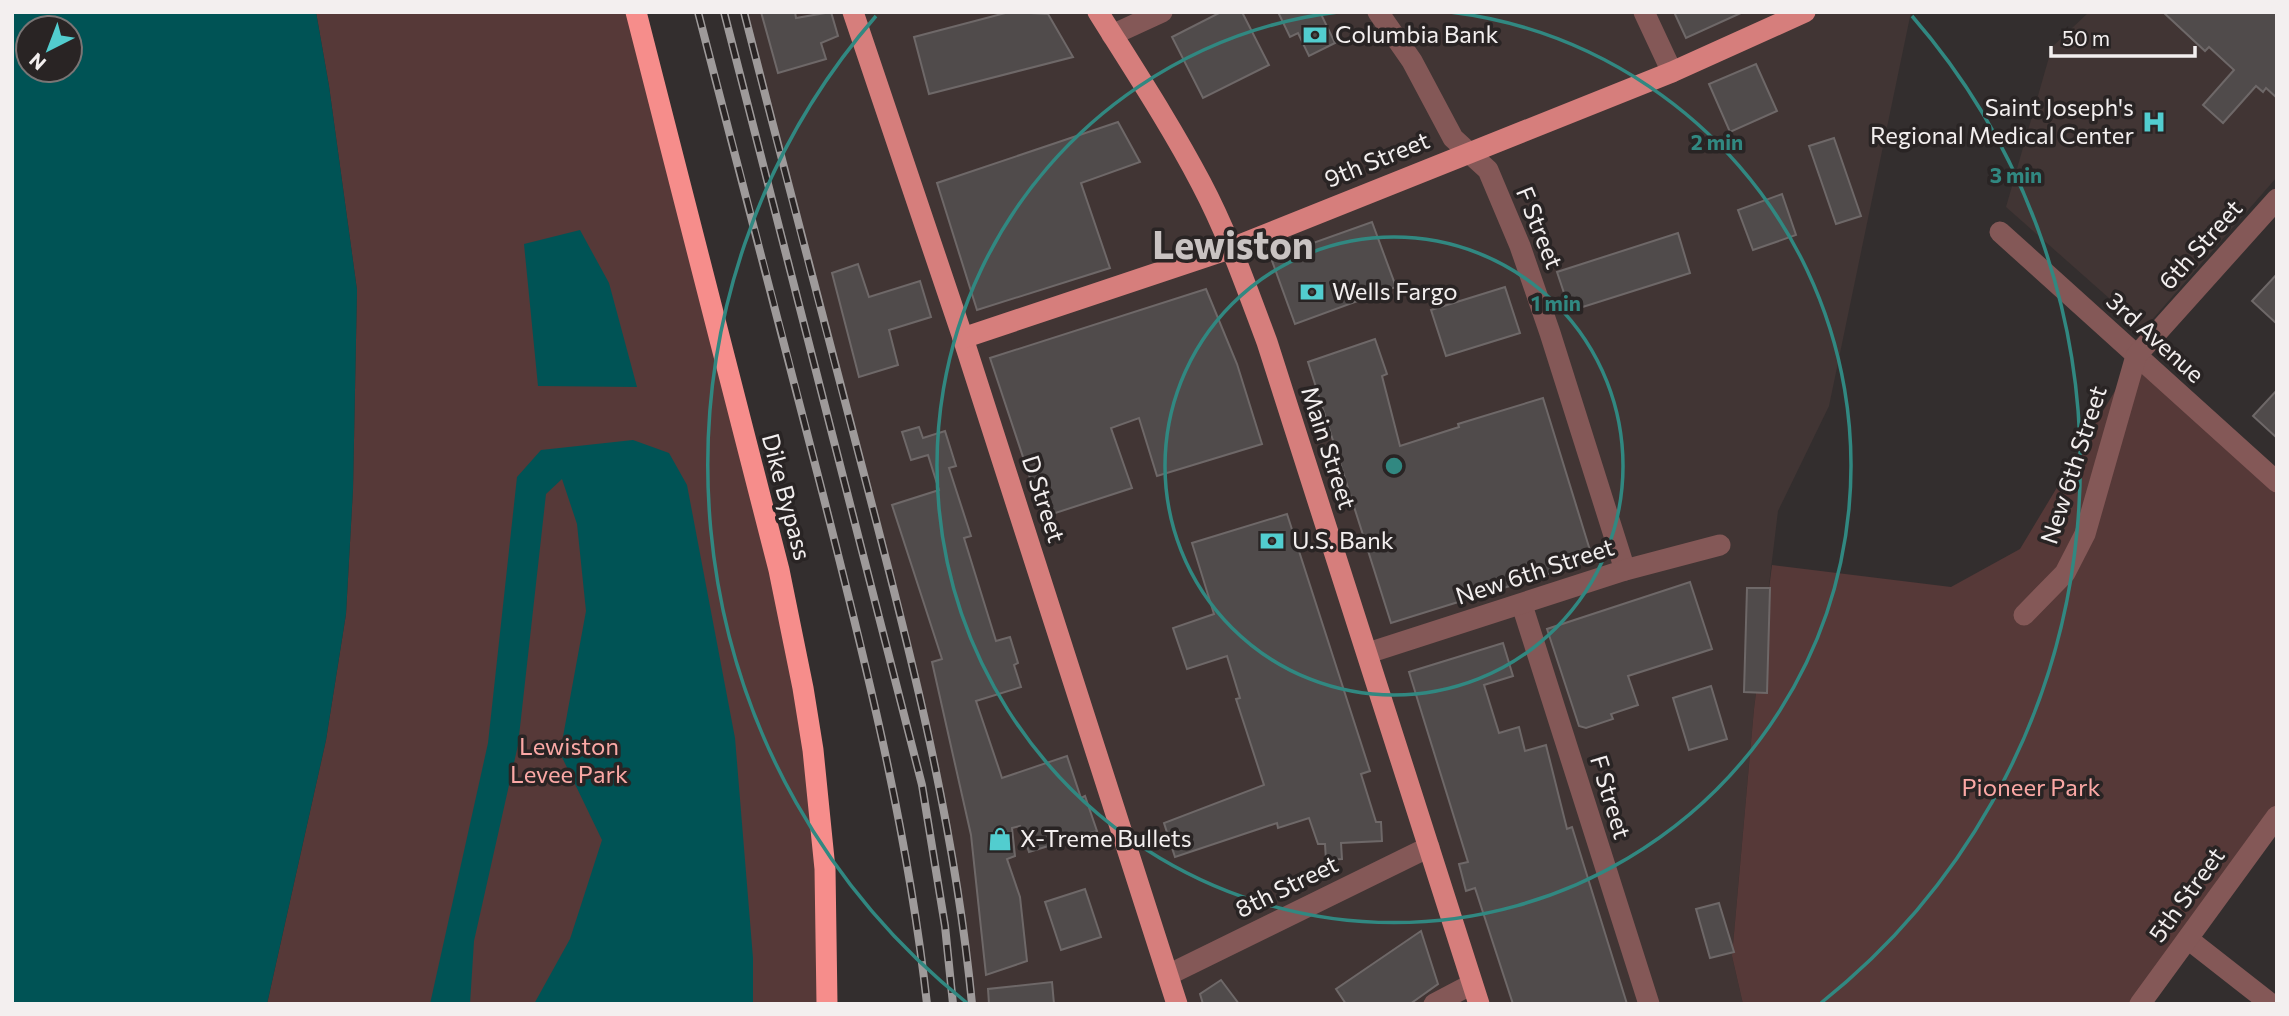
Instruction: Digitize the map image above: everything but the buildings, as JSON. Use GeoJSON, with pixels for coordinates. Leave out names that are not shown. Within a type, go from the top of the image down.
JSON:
{"type":"FeatureCollection","features":[{"type":"Feature","properties":{"kind":"highway","name":"Dike Bypass"},"geometry":{"type":"LineString","coordinates":[[636,12],[779,570],[803,688],[815,763],[825,869],[827,1004]]}},
{"type":"Feature","properties":{"kind":"main road","name":"D Street"},"geometry":{"type":"LineString","coordinates":[[853,12],[963,338],[1177,1004]]}},
{"type":"Feature","properties":{"kind":"main road","name":"Main Street"},"geometry":{"type":"LineString","coordinates":[[1098,12],[1188,161],[1232,248],[1267,342],[1475,994]]}},
{"type":"Feature","properties":{"kind":"main road","name":"9th Street"},"geometry":{"type":"LineString","coordinates":[[963,338],[1232,248],[1468,151],[1672,72],[1805,12]]}},
{"type":"Feature","properties":{"kind":"street"},"geometry":{"type":"LineString","coordinates":[[1112,35],[1162,12]]}},
{"type":"Feature","properties":{"kind":"street","name":"F Street"},"geometry":{"type":"LineString","coordinates":[[1378,12],[1412,61],[1453,138],[1488,170],[1520,246],[1625,570]]}},
{"type":"Feature","properties":{"kind":"street"},"geometry":{"type":"LineString","coordinates":[[1644,12],[1672,72]]}},
{"type":"Feature","properties":{"kind":"street","name":"6th Street"},"geometry":{"type":"LineString","coordinates":[[2136,356],[2277,199]]}},
{"type":"Feature","properties":{"kind":"street","name":"3rd Avenue"},"geometry":{"type":"LineString","coordinates":[[2000,232],[2277,482]]}},
{"type":"Feature","properties":{"kind":"street","name":"New 6th Street"},"geometry":{"type":"LineString","coordinates":[[2024,615],[2065,573],[2085,534],[2136,356]]}},
{"type":"Feature","properties":{"kind":"street","name":"New 6th Street"},"geometry":{"type":"LineString","coordinates":[[1368,653],[1625,570],[1720,545]]}},
{"type":"Feature","properties":{"kind":"street","name":"F Street"},"geometry":{"type":"LineString","coordinates":[[1522,605],[1649,1004]]}},
{"type":"Feature","properties":{"kind":"street","name":"5th Street"},"geometry":{"type":"LineString","coordinates":[[2140,1004],[2277,816]]}},
{"type":"Feature","properties":{"kind":"street","name":"8th Street"},"geometry":{"type":"LineString","coordinates":[[1168,975],[1429,847]]}},
{"type":"Feature","properties":{"kind":"street"},"geometry":{"type":"LineString","coordinates":[[2188,939],[2271,1004]]}},
{"type":"Feature","properties":{"kind":"street"},"geometry":{"type":"LineString","coordinates":[[1434,1004],[1475,994]]}},
{"type":"Feature","properties":{"kind":"shaded area"},"geometry":{"type":"Polygon","coordinates":[[[744,12],[1911,12],[1829,406],[1778,511],[1754,709],[1732,956],[1743,1004],[972,1004],[964,924],[939,782],[874,513],[744,12]]]}},
{"type":"Feature","properties":{"kind":"shaded area","name":"Saint Joseph's Regional Medical Center"},"geometry":{"type":"Polygon","coordinates":[[[2089,12],[2277,12],[2277,177],[2144,329],[2006,207],[2052,47],[2089,12]]]}},
{"type":"Feature","properties":{"kind":"green space","name":"Lewiston Levee Park"},"geometry":{"type":"Polygon","coordinates":[[[316,12],[636,12],[803,688],[827,1004],[267,1004],[326,740],[346,614],[353,489],[357,290],[316,12]]]}},
{"type":"Feature","properties":{"kind":"green space","name":"Pioneer Park"},"geometry":{"type":"Polygon","coordinates":[[[2136,356],[2277,482],[2277,816],[2140,1004],[1743,1004],[1732,956],[1754,709],[1772,565],[1951,587],[2020,549],[2136,356]]]}},
{"type":"Feature","properties":{"kind":"water"},"geometry":{"type":"Polygon","coordinates":[[[12,12],[316,12],[357,290],[353,489],[346,614],[326,740],[267,1004],[12,1004],[12,12]]]}},
{"type":"Feature","properties":{"kind":"water"},"geometry":{"type":"Polygon","coordinates":[[[580,230],[609,283],[637,387],[538,386],[524,244],[580,230]]]}},
{"type":"Feature","properties":{"kind":"water"},"geometry":{"type":"Polygon","coordinates":[[[633,440],[669,453],[687,485],[735,738],[753,958],[753,1004],[534,1004],[570,939],[602,840],[560,753],[586,611],[577,524],[562,479],[546,494],[518,745],[474,941],[470,1004],[430,1004],[488,743],[517,477],[541,450],[633,440]]]}},
{"type":"Feature","properties":{"kind":"railway"},"geometry":{"type":"LineString","coordinates":[[698,12],[870,685],[909,875],[927,1004]]}},
{"type":"Feature","properties":{"kind":"railway"},"geometry":{"type":"LineString","coordinates":[[724,12],[922,785],[945,926],[953,1004]]}},
{"type":"Feature","properties":{"kind":"railway"},"geometry":{"type":"LineString","coordinates":[[744,12],[883,547],[930,741],[955,872],[972,1004]]}},
{"type":"Feature","properties":{"kind":"place","name":"Columbia Bank"},"geometry":{"type":"Point","coordinates":[1315,35]}},
{"type":"Feature","properties":{"kind":"place","name":"Saint Joseph's Regional Medical Center"},"geometry":{"type":"Point","coordinates":[2154,122]}},
{"type":"Feature","properties":{"kind":"place","name":"Wells Fargo"},"geometry":{"type":"Point","coordinates":[1312,292]}},
{"type":"Feature","properties":{"kind":"place","name":"U.S. Bank"},"geometry":{"type":"Point","coordinates":[1272,541]}},
{"type":"Feature","properties":{"kind":"place","name":"X-Treme Bullets"},"geometry":{"type":"Point","coordinates":[1000,839]}},
{"type":"Feature","properties":{"kind":"district","name":"Lewiston"},"geometry":{"type":"Point","coordinates":[1233,246]}}]}
